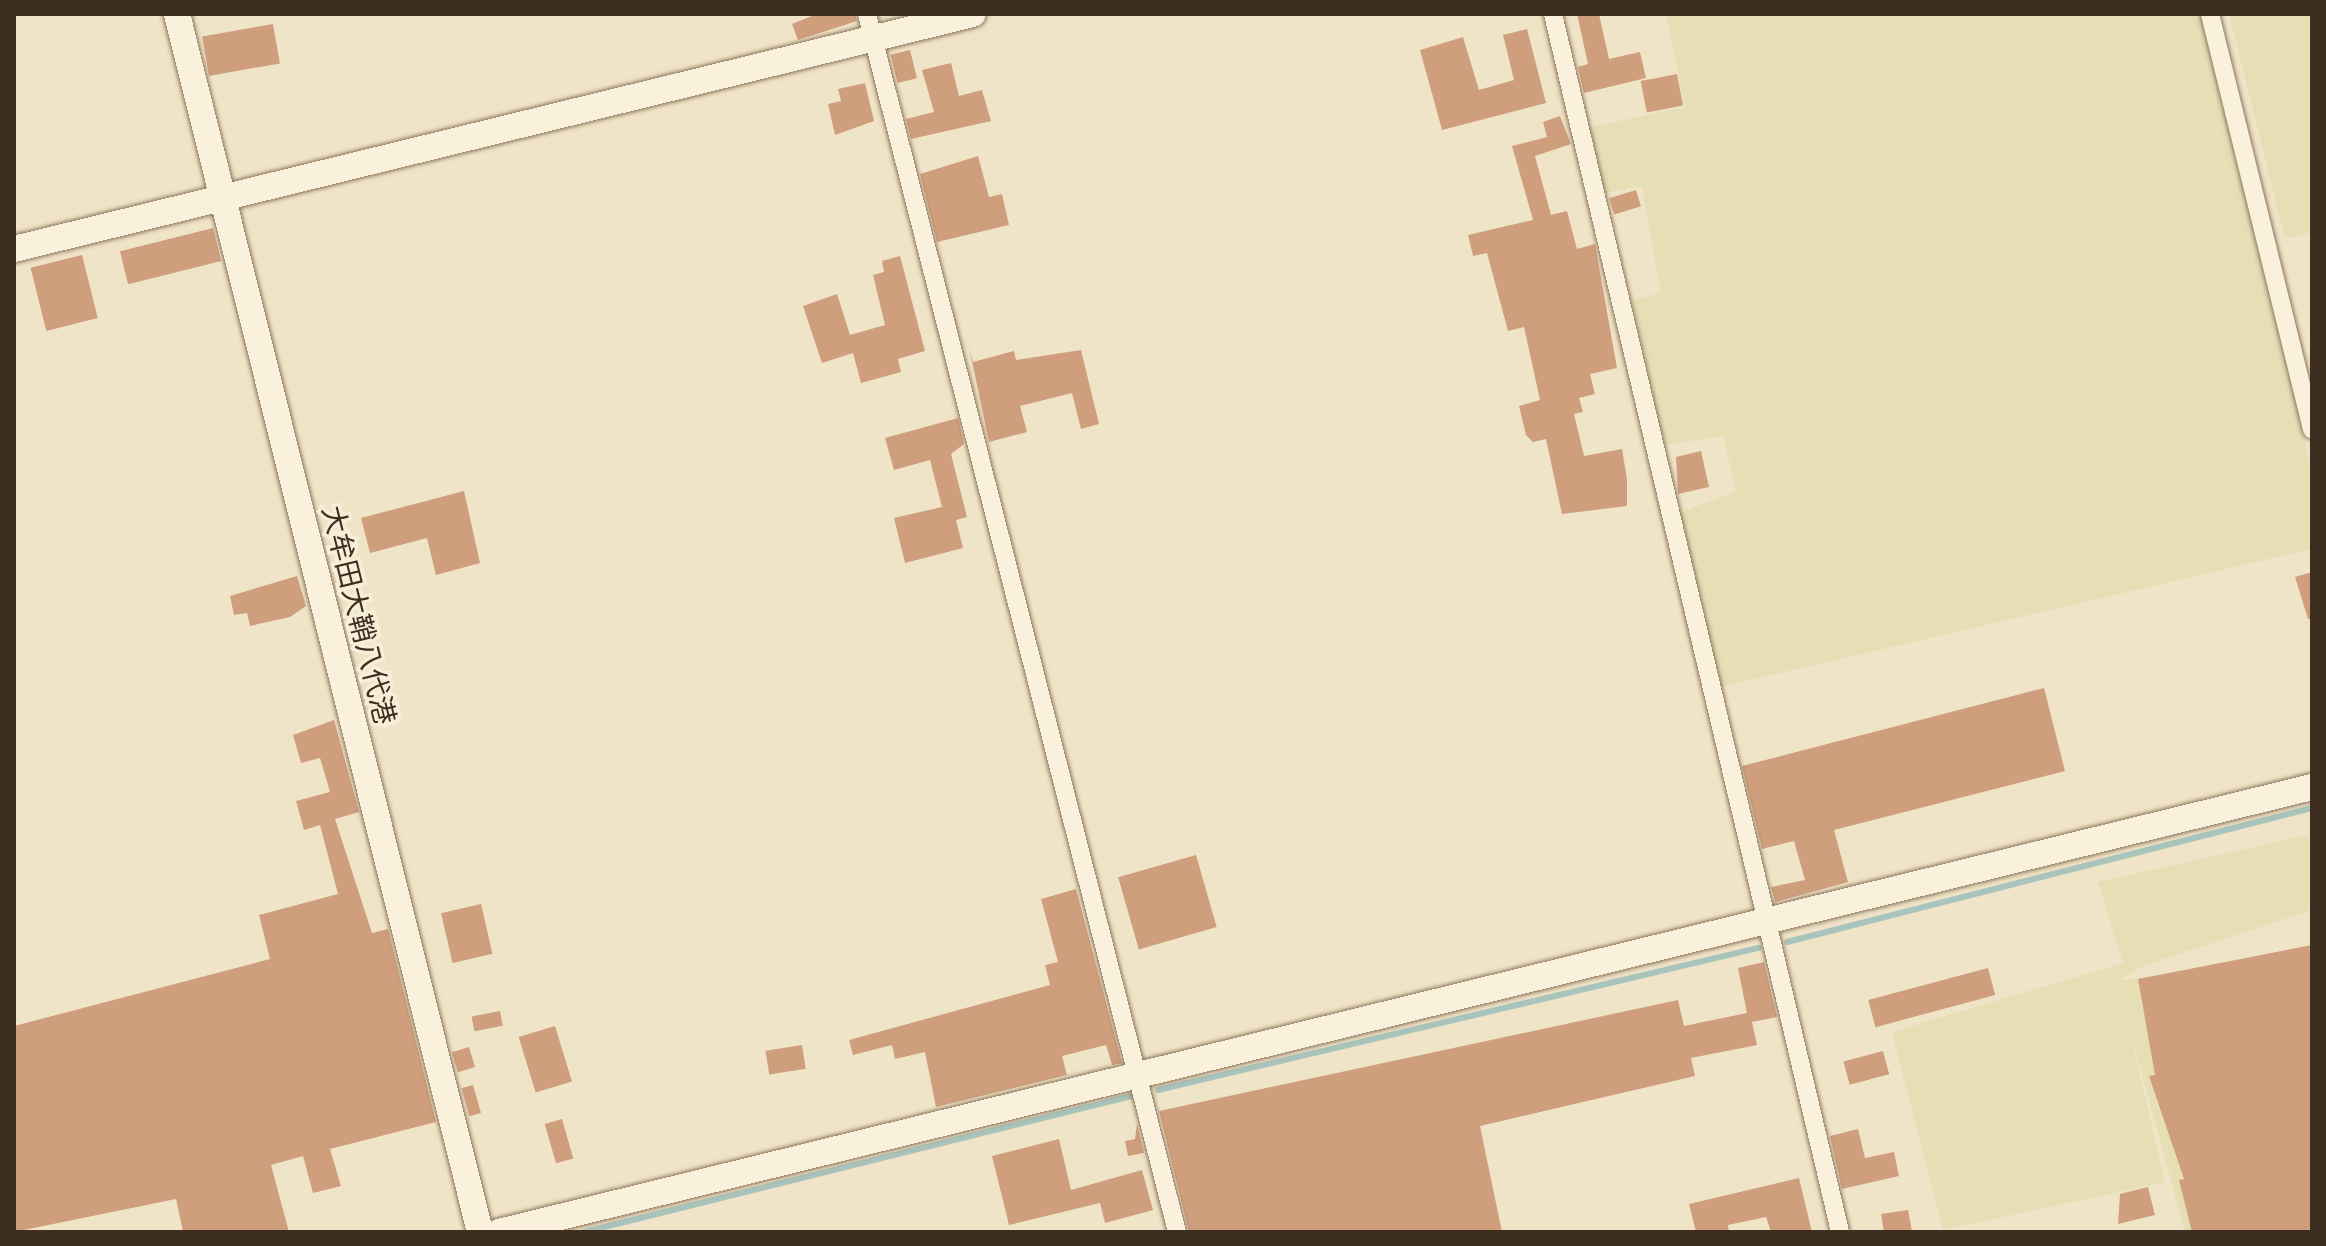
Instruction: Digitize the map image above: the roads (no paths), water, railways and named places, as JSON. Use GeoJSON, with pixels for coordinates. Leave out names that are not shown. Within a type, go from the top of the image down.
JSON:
{"type":"FeatureCollection","features":[{"type":"Feature","properties":{"kind":"street","name":"大牟田大鞘八代港"},"geometry":{"type":"LineString","coordinates":[[177,14],[480,1232]]}},
{"type":"Feature","properties":{"kind":"street"},"geometry":{"type":"LineString","coordinates":[[14,249],[869,26],[973,14]]}},
{"type":"Feature","properties":{"kind":"street"},"geometry":{"type":"LineString","coordinates":[[1553,14],[1840,1232]]}},
{"type":"Feature","properties":{"kind":"street"},"geometry":{"type":"LineString","coordinates":[[2210,14],[2312,430]]}},
{"type":"Feature","properties":{"kind":"street"},"geometry":{"type":"LineString","coordinates":[[869,26],[1141,1079],[1177,1232]]}},
{"type":"Feature","properties":{"kind":"street"},"geometry":{"type":"LineString","coordinates":[[499,1232],[1141,1079],[1766,920],[2312,787]]}},
{"type":"Feature","properties":{"kind":"waterway"},"geometry":{"type":"LineString","coordinates":[[1787,942],[2312,808]]}},
{"type":"Feature","properties":{"kind":"waterway"},"geometry":{"type":"LineString","coordinates":[[1158,1090],[1758,948]]}},
{"type":"Feature","properties":{"kind":"waterway"},"geometry":{"type":"LineString","coordinates":[[584,1232],[1132,1096]]}}]}
